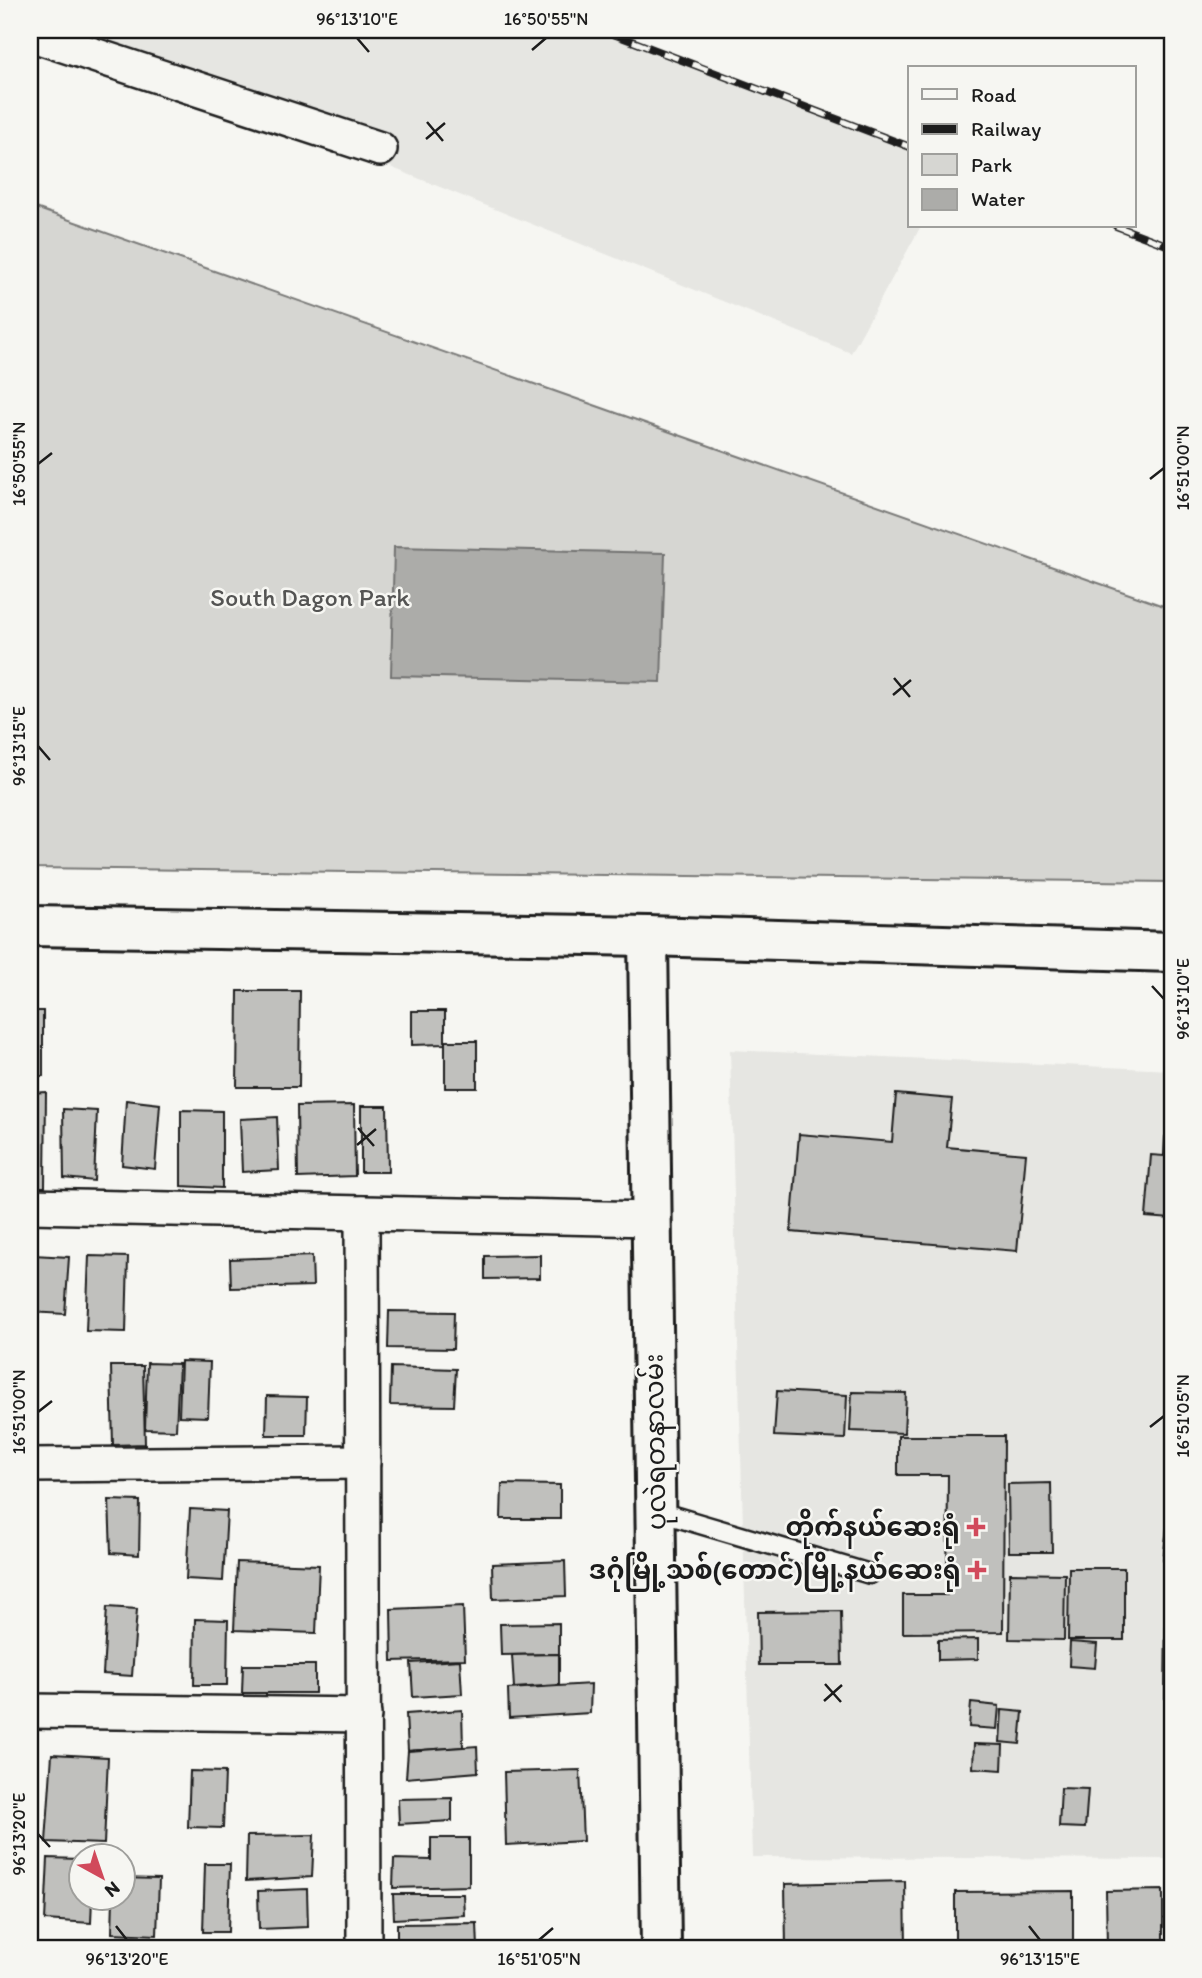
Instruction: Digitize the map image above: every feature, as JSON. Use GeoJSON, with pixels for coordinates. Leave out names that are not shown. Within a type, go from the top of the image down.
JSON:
{"type":"FeatureCollection","features":[{"type":"Feature","properties":{"kind":"main road"},"geometry":{"type":"LineString","coordinates":[[30,926],[648,936],[1172,952]]}},
{"type":"Feature","properties":{"kind":"main road","name":"ပုလဲရတနာလမ်း"},"geometry":{"type":"LineString","coordinates":[[648,936],[661,1948]]}},
{"type":"Feature","properties":{"kind":"street"},"geometry":{"type":"LineString","coordinates":[[30,34],[380,149]]}},
{"type":"Feature","properties":{"kind":"street"},"geometry":{"type":"LineString","coordinates":[[30,1206],[652,1219]]}},
{"type":"Feature","properties":{"kind":"street"},"geometry":{"type":"LineString","coordinates":[[362,1213],[364,1948]]}},
{"type":"Feature","properties":{"kind":"street"},"geometry":{"type":"LineString","coordinates":[[30,1465],[363,1462]]}},
{"type":"Feature","properties":{"kind":"street"},"geometry":{"type":"LineString","coordinates":[[30,1711],[364,1715]]}},
{"type":"Feature","properties":{"kind":"lane"},"geometry":{"type":"LineString","coordinates":[[656,1511],[870,1574]]}},
{"type":"Feature","properties":{"kind":"shaded area"},"geometry":{"type":"Polygon","coordinates":[[[30,30],[603,30],[908,146],[908,228],[920,228],[851,353],[202,91],[30,30]]]}},
{"type":"Feature","properties":{"kind":"shaded area"},"geometry":{"type":"Polygon","coordinates":[[[730,1050],[1172,1070],[1172,1859],[752,1857],[730,1050]]]}},
{"type":"Feature","properties":{"kind":"green space","name":"South Dagon Park"},"geometry":{"type":"Polygon","coordinates":[[[30,206],[1172,609],[1172,882],[30,868],[30,206]]]}},
{"type":"Feature","properties":{"kind":"water"},"geometry":{"type":"Polygon","coordinates":[[[394,547],[665,553],[661,682],[391,676],[394,547]]]}},
{"type":"Feature","properties":{"kind":"building"},"geometry":{"type":"Polygon","coordinates":[[[238,991],[300,991],[299,1087],[237,1087],[238,991]]]}},
{"type":"Feature","properties":{"kind":"building"},"geometry":{"type":"Polygon","coordinates":[[[30,1011],[43,1011],[43,1076],[30,1076],[30,1011]]]}},
{"type":"Feature","properties":{"kind":"building"},"geometry":{"type":"Polygon","coordinates":[[[412,1011],[445,1011],[445,1044],[412,1045],[412,1011]]]}},
{"type":"Feature","properties":{"kind":"building"},"geometry":{"type":"Polygon","coordinates":[[[445,1041],[477,1041],[477,1088],[445,1088],[445,1041]]]}},
{"type":"Feature","properties":{"kind":"building"},"geometry":{"type":"Polygon","coordinates":[[[46,1092],[45,1187],[30,1187],[30,1093],[46,1092]]]}},
{"type":"Feature","properties":{"kind":"building"},"geometry":{"type":"Polygon","coordinates":[[[896,1094],[952,1099],[947,1147],[1026,1154],[1017,1251],[791,1232],[799,1134],[892,1142],[896,1094]]]}},
{"type":"Feature","properties":{"kind":"building"},"geometry":{"type":"Polygon","coordinates":[[[126,1100],[160,1104],[155,1169],[122,1165],[126,1100]]]}},
{"type":"Feature","properties":{"kind":"building"},"geometry":{"type":"Polygon","coordinates":[[[354,1105],[355,1176],[298,1178],[297,1106],[354,1105]]]}},
{"type":"Feature","properties":{"kind":"building"},"geometry":{"type":"Polygon","coordinates":[[[361,1106],[387,1106],[388,1172],[361,1172],[361,1106]]]}},
{"type":"Feature","properties":{"kind":"building"},"geometry":{"type":"Polygon","coordinates":[[[63,1109],[97,1111],[94,1181],[64,1178],[63,1109]]]}},
{"type":"Feature","properties":{"kind":"building"},"geometry":{"type":"Polygon","coordinates":[[[181,1110],[222,1111],[222,1188],[181,1186],[181,1110]]]}},
{"type":"Feature","properties":{"kind":"building"},"geometry":{"type":"Polygon","coordinates":[[[277,1117],[279,1170],[242,1172],[240,1119],[277,1117]]]}},
{"type":"Feature","properties":{"kind":"building"},"geometry":{"type":"Polygon","coordinates":[[[1165,1137],[1172,1138],[1172,1219],[1146,1217],[1151,1155],[1164,1156],[1165,1137]]]}},
{"type":"Feature","properties":{"kind":"building"},"geometry":{"type":"Polygon","coordinates":[[[33,1255],[69,1257],[65,1314],[30,1312],[33,1255]]]}},
{"type":"Feature","properties":{"kind":"building"},"geometry":{"type":"Polygon","coordinates":[[[540,1255],[540,1278],[485,1279],[485,1256],[540,1255]]]}},
{"type":"Feature","properties":{"kind":"building"},"geometry":{"type":"Polygon","coordinates":[[[89,1256],[128,1257],[126,1332],[86,1331],[89,1256]]]}},
{"type":"Feature","properties":{"kind":"building"},"geometry":{"type":"Polygon","coordinates":[[[312,1256],[313,1286],[231,1288],[230,1259],[312,1256]]]}},
{"type":"Feature","properties":{"kind":"building"},"geometry":{"type":"Polygon","coordinates":[[[389,1311],[454,1312],[453,1349],[388,1348],[389,1311]]]}},
{"type":"Feature","properties":{"kind":"building"},"geometry":{"type":"Polygon","coordinates":[[[181,1361],[210,1362],[208,1417],[179,1416],[181,1361]]]}},
{"type":"Feature","properties":{"kind":"building"},"geometry":{"type":"Polygon","coordinates":[[[147,1363],[179,1364],[176,1430],[145,1429],[147,1363]]]}},
{"type":"Feature","properties":{"kind":"building"},"geometry":{"type":"Polygon","coordinates":[[[111,1366],[143,1366],[145,1444],[113,1445],[111,1366]]]}},
{"type":"Feature","properties":{"kind":"building"},"geometry":{"type":"Polygon","coordinates":[[[391,1367],[456,1369],[454,1406],[390,1405],[391,1367]]]}},
{"type":"Feature","properties":{"kind":"building"},"geometry":{"type":"Polygon","coordinates":[[[777,1391],[847,1395],[845,1439],[774,1436],[777,1391]]]}},
{"type":"Feature","properties":{"kind":"building"},"geometry":{"type":"Polygon","coordinates":[[[852,1392],[906,1393],[904,1433],[850,1431],[852,1392]]]}},
{"type":"Feature","properties":{"kind":"building"},"geometry":{"type":"Polygon","coordinates":[[[267,1396],[307,1397],[306,1435],[266,1435],[267,1396]]]}},
{"type":"Feature","properties":{"kind":"building"},"geometry":{"type":"Polygon","coordinates":[[[898,1436],[1004,1436],[1003,1632],[903,1633],[903,1595],[947,1595],[948,1475],[898,1475],[898,1436]]]}},
{"type":"Feature","properties":{"kind":"building"},"geometry":{"type":"Polygon","coordinates":[[[1051,1483],[1052,1552],[1009,1552],[1008,1484],[1051,1483]]]}},
{"type":"Feature","properties":{"kind":"building"},"geometry":{"type":"Polygon","coordinates":[[[502,1484],[560,1485],[560,1519],[501,1519],[502,1484]]]}},
{"type":"Feature","properties":{"kind":"building"},"geometry":{"type":"Polygon","coordinates":[[[109,1500],[140,1501],[139,1555],[111,1553],[109,1500]]]}},
{"type":"Feature","properties":{"kind":"building"},"geometry":{"type":"Polygon","coordinates":[[[190,1509],[227,1511],[223,1581],[186,1579],[190,1509]]]}},
{"type":"Feature","properties":{"kind":"building"},"geometry":{"type":"Polygon","coordinates":[[[1169,1511],[1172,1512],[1172,1561],[1163,1560],[1169,1511]]]}},
{"type":"Feature","properties":{"kind":"building"},"geometry":{"type":"Polygon","coordinates":[[[565,1561],[566,1596],[493,1599],[492,1564],[565,1561]]]}},
{"type":"Feature","properties":{"kind":"building"},"geometry":{"type":"Polygon","coordinates":[[[237,1562],[319,1565],[316,1633],[234,1630],[237,1562]]]}},
{"type":"Feature","properties":{"kind":"building"},"geometry":{"type":"Polygon","coordinates":[[[1069,1568],[1124,1568],[1124,1640],[1068,1640],[1069,1568]]]}},
{"type":"Feature","properties":{"kind":"building"},"geometry":{"type":"Polygon","coordinates":[[[1010,1573],[1065,1574],[1064,1640],[1009,1639],[1010,1573]]]}},
{"type":"Feature","properties":{"kind":"building"},"geometry":{"type":"Polygon","coordinates":[[[463,1606],[465,1659],[392,1661],[391,1609],[463,1606]]]}},
{"type":"Feature","properties":{"kind":"building"},"geometry":{"type":"Polygon","coordinates":[[[107,1607],[137,1609],[132,1676],[103,1674],[107,1607]]]}},
{"type":"Feature","properties":{"kind":"building"},"geometry":{"type":"Polygon","coordinates":[[[841,1611],[842,1665],[759,1665],[758,1612],[841,1611]]]}},
{"type":"Feature","properties":{"kind":"building"},"geometry":{"type":"Polygon","coordinates":[[[1166,1611],[1172,1611],[1172,1698],[1165,1698],[1166,1611]]]}},
{"type":"Feature","properties":{"kind":"building"},"geometry":{"type":"Polygon","coordinates":[[[195,1619],[228,1620],[227,1685],[194,1685],[195,1619]]]}},
{"type":"Feature","properties":{"kind":"building"},"geometry":{"type":"Polygon","coordinates":[[[559,1623],[559,1654],[501,1655],[500,1624],[559,1623]]]}},
{"type":"Feature","properties":{"kind":"building"},"geometry":{"type":"Polygon","coordinates":[[[978,1639],[978,1659],[938,1660],[938,1640],[978,1639]]]}},
{"type":"Feature","properties":{"kind":"building"},"geometry":{"type":"Polygon","coordinates":[[[1070,1642],[1097,1644],[1095,1668],[1069,1666],[1070,1642]]]}},
{"type":"Feature","properties":{"kind":"building"},"geometry":{"type":"Polygon","coordinates":[[[559,1654],[559,1685],[514,1688],[512,1655],[559,1654]]]}},
{"type":"Feature","properties":{"kind":"building"},"geometry":{"type":"Polygon","coordinates":[[[460,1660],[462,1694],[413,1697],[411,1663],[460,1660]]]}},
{"type":"Feature","properties":{"kind":"building"},"geometry":{"type":"Polygon","coordinates":[[[243,1665],[315,1665],[315,1693],[242,1693],[243,1665]]]}},
{"type":"Feature","properties":{"kind":"building"},"geometry":{"type":"Polygon","coordinates":[[[591,1684],[590,1713],[509,1718],[508,1689],[591,1684]]]}},
{"type":"Feature","properties":{"kind":"building"},"geometry":{"type":"Polygon","coordinates":[[[971,1703],[999,1706],[997,1729],[969,1727],[971,1703]]]}},
{"type":"Feature","properties":{"kind":"building"},"geometry":{"type":"Polygon","coordinates":[[[462,1710],[463,1747],[408,1751],[406,1714],[462,1710]]]}},
{"type":"Feature","properties":{"kind":"building"},"geometry":{"type":"Polygon","coordinates":[[[1002,1710],[1023,1712],[1020,1744],[1000,1742],[1002,1710]]]}},
{"type":"Feature","properties":{"kind":"building"},"geometry":{"type":"Polygon","coordinates":[[[974,1744],[1003,1745],[1002,1770],[973,1768],[974,1744]]]}},
{"type":"Feature","properties":{"kind":"building"},"geometry":{"type":"Polygon","coordinates":[[[477,1746],[478,1772],[406,1778],[408,1751],[477,1746]]]}},
{"type":"Feature","properties":{"kind":"building"},"geometry":{"type":"Polygon","coordinates":[[[52,1754],[108,1757],[104,1842],[46,1842],[52,1754]]]}},
{"type":"Feature","properties":{"kind":"building"},"geometry":{"type":"Polygon","coordinates":[[[580,1770],[583,1841],[506,1845],[504,1772],[580,1770]]]}},
{"type":"Feature","properties":{"kind":"building"},"geometry":{"type":"Polygon","coordinates":[[[190,1771],[225,1772],[223,1828],[188,1827],[190,1771]]]}},
{"type":"Feature","properties":{"kind":"building"},"geometry":{"type":"Polygon","coordinates":[[[1061,1788],[1088,1789],[1085,1828],[1059,1827],[1061,1788]]]}},
{"type":"Feature","properties":{"kind":"building"},"geometry":{"type":"Polygon","coordinates":[[[452,1798],[452,1821],[399,1824],[398,1799],[452,1798]]]}},
{"type":"Feature","properties":{"kind":"building"},"geometry":{"type":"Polygon","coordinates":[[[314,1835],[312,1877],[246,1881],[247,1836],[314,1835]]]}},
{"type":"Feature","properties":{"kind":"building"},"geometry":{"type":"Polygon","coordinates":[[[431,1838],[469,1838],[469,1886],[393,1888],[394,1859],[431,1860],[431,1838]]]}},
{"type":"Feature","properties":{"kind":"building"},"geometry":{"type":"Polygon","coordinates":[[[48,1858],[66,1859],[66,1912],[91,1912],[91,1923],[45,1920],[48,1858]]]}},
{"type":"Feature","properties":{"kind":"building"},"geometry":{"type":"Polygon","coordinates":[[[205,1864],[230,1864],[228,1932],[203,1932],[205,1864]]]}},
{"type":"Feature","properties":{"kind":"building"},"geometry":{"type":"Polygon","coordinates":[[[136,1878],[159,1879],[157,1935],[112,1933],[113,1912],[136,1912],[136,1878]]]}},
{"type":"Feature","properties":{"kind":"building"},"geometry":{"type":"Polygon","coordinates":[[[905,1881],[906,1947],[786,1948],[785,1884],[905,1881]]]}},
{"type":"Feature","properties":{"kind":"building"},"geometry":{"type":"Polygon","coordinates":[[[307,1889],[308,1927],[259,1929],[258,1891],[307,1889]]]}},
{"type":"Feature","properties":{"kind":"building"},"geometry":{"type":"Polygon","coordinates":[[[1163,1890],[1163,1948],[1107,1948],[1106,1891],[1163,1890]]]}},
{"type":"Feature","properties":{"kind":"building"},"geometry":{"type":"Polygon","coordinates":[[[1073,1891],[1073,1947],[955,1948],[955,1892],[1073,1891]]]}},
{"type":"Feature","properties":{"kind":"building"},"geometry":{"type":"Polygon","coordinates":[[[393,1894],[463,1894],[464,1915],[394,1919],[393,1894]]]}},
{"type":"Feature","properties":{"kind":"building"},"geometry":{"type":"Polygon","coordinates":[[[477,1923],[478,1948],[397,1948],[397,1924],[477,1923]]]}},
{"type":"Feature","properties":{"kind":"railway"},"geometry":{"type":"LineString","coordinates":[[603,30],[908,146]]}},
{"type":"Feature","properties":{"kind":"railway"},"geometry":{"type":"LineString","coordinates":[[1121,228],[1172,247]]}},
{"type":"Feature","properties":{"kind":"place","name":"တိုက်နယ်ဆေးရုံ"},"geometry":{"type":"Point","coordinates":[976,1527]}},
{"type":"Feature","properties":{"kind":"place","name":"ဒဂုံမြို့သစ်(တောင်)မြို့နယ်ဆေးရုံ"},"geometry":{"type":"Point","coordinates":[977,1570]}}]}
